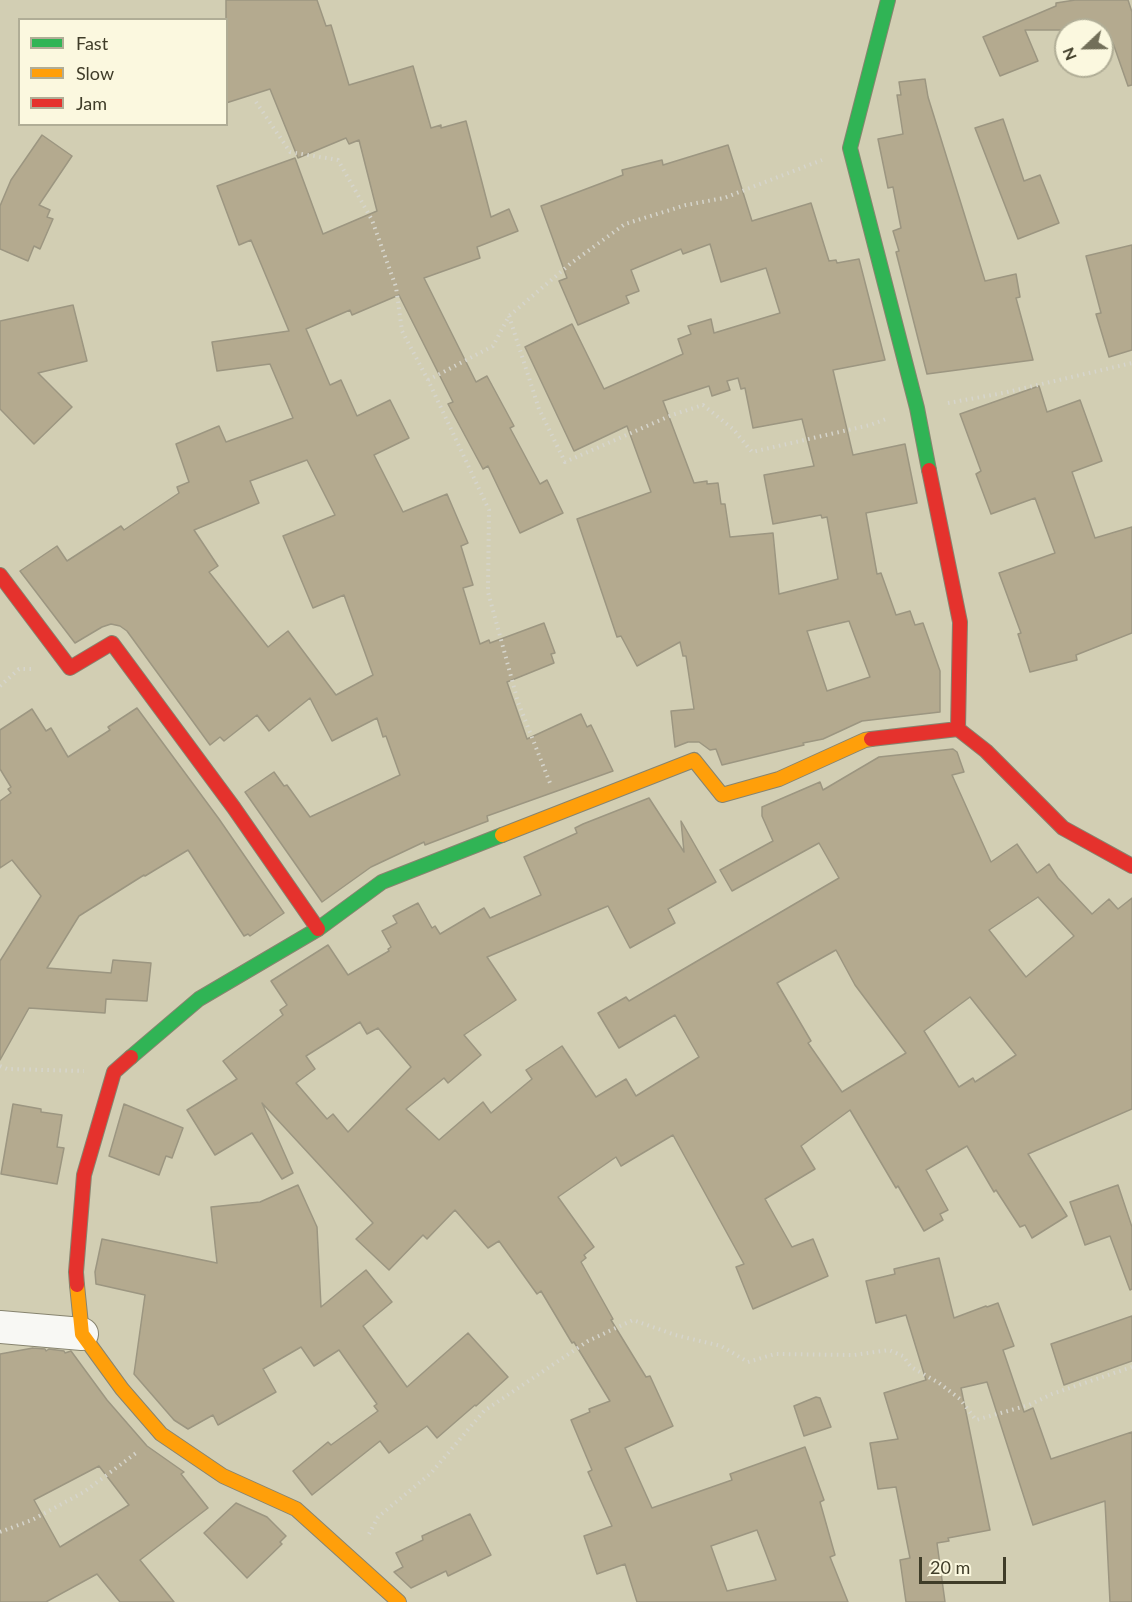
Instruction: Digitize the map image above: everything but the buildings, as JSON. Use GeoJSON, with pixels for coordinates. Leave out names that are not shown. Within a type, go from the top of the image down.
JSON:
{"type":"FeatureCollection","features":[{"type":"Feature","properties":{"kind":"street"},"geometry":{"type":"LineString","coordinates":[[888,0],[850,148],[917,408],[960,622],[957,729]]}},
{"type":"Feature","properties":{"kind":"street"},"geometry":{"type":"LineString","coordinates":[[0,575],[70,668],[112,643],[234,808],[318,929]]}},
{"type":"Feature","properties":{"kind":"street"},"geometry":{"type":"LineString","coordinates":[[399,1602],[296,1509],[222,1476],[161,1434],[122,1389],[82,1334],[76,1272],[84,1175],[114,1072],[199,999],[318,929],[382,882],[694,760],[722,795],[779,779],[865,740],[957,729],[986,751],[1063,828],[1132,866]]}},
{"type":"Feature","properties":{"kind":"street"},"geometry":{"type":"LineString","coordinates":[[0,1327],[82,1334]]}},
{"type":"Feature","properties":{"kind":"path"},"geometry":{"type":"LineString","coordinates":[[256,102],[290,152],[338,160],[372,220],[396,287],[402,331],[428,380],[489,510],[488,592],[518,702],[561,812]]}},
{"type":"Feature","properties":{"kind":"path"},"geometry":{"type":"LineString","coordinates":[[428,380],[494,346],[509,316],[570,264],[626,224],[686,205],[724,198],[850,148]]}},
{"type":"Feature","properties":{"kind":"path"},"geometry":{"type":"LineString","coordinates":[[509,316],[539,409],[565,462],[672,415],[704,405],[733,429],[752,452],[870,425],[917,408],[1003,393],[1132,363]]}},
{"type":"Feature","properties":{"kind":"path"},"geometry":{"type":"LineString","coordinates":[[0,1066],[7,1069],[114,1072]]}},
{"type":"Feature","properties":{"kind":"path"},"geometry":{"type":"LineString","coordinates":[[354,1561],[378,1517],[431,1473],[484,1411],[588,1341],[633,1320],[675,1335],[721,1346],[748,1362],[775,1354],[854,1355],[889,1350],[903,1356],[911,1367],[939,1383],[960,1399],[976,1420],[1029,1406],[1052,1394],[1132,1367]]}},
{"type":"Feature","properties":{"kind":"path"},"geometry":{"type":"LineString","coordinates":[[0,1533],[32,1520],[84,1492],[161,1434]]}},
{"type":"Feature","properties":{"kind":"traffic: fast"},"geometry":{"type":"LineString","coordinates":[[888,0],[850,148],[917,408],[929,470]]}},
{"type":"Feature","properties":{"kind":"traffic: fast"},"geometry":{"type":"LineString","coordinates":[[131,1057],[199,999],[318,929],[382,882],[502,835]]}},
{"type":"Feature","properties":{"kind":"traffic: slow"},"geometry":{"type":"LineString","coordinates":[[502,835],[694,760],[722,795],[779,779],[871,739]]}},
{"type":"Feature","properties":{"kind":"traffic: slow"},"geometry":{"type":"LineString","coordinates":[[77,1285],[82,1334],[122,1389],[161,1434],[223,1476],[296,1509],[399,1602]]}},
{"type":"Feature","properties":{"kind":"traffic: jam"},"geometry":{"type":"LineString","coordinates":[[929,470],[960,622],[958,729]]}},
{"type":"Feature","properties":{"kind":"traffic: jam"},"geometry":{"type":"LineString","coordinates":[[0,575],[70,668],[112,643],[234,808],[318,929]]}},
{"type":"Feature","properties":{"kind":"traffic: jam"},"geometry":{"type":"LineString","coordinates":[[871,739],[958,729],[986,751],[1063,828],[1132,866]]}},
{"type":"Feature","properties":{"kind":"traffic: jam"},"geometry":{"type":"LineString","coordinates":[[77,1285],[76,1272],[84,1175],[114,1072],[131,1057]]}}]}
